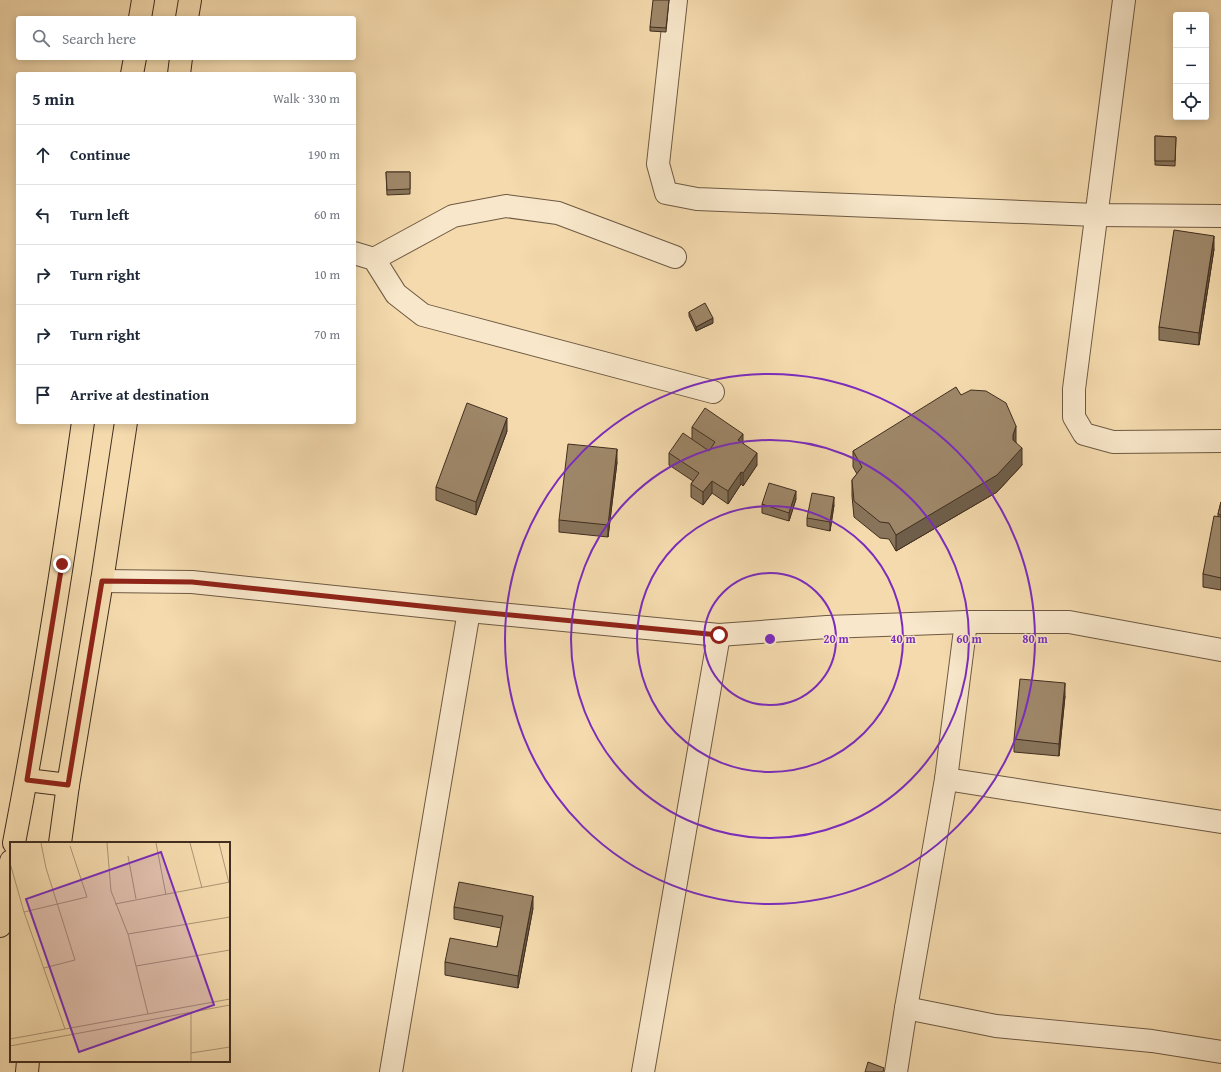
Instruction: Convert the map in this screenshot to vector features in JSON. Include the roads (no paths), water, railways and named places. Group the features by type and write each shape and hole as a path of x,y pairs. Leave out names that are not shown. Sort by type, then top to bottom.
{"main road":[{"path":"140,16 142,0"},
{"path":"187,16 190,0"},
{"path":"132,72 135,60"},
{"path":"178,72 181,60"},
{"path":"14,842 27,780 61,572 83,424"},
{"path":"60,842 126,424"},
{"path":"27,780 68,785"},
{"path":"0,926 3,891 10,865"},
{"path":"27,1072 28,1062"}],"street":[{"path":"676,0 658,164 666,193 697,199 1096,215 1221,216"},
{"path":"1124,0 1074,389 1074,417 1084,434 1113,442 1221,441"},
{"path":"676,257 558,214 506,206 453,216 364,256 396,294 423,315 713,392"},
{"path":"102,581 192,582 719,635 827,627 966,622 1070,622 1221,650"},
{"path":"391,1072 469,611"},
{"path":"896,1072 946,779 966,622"},
{"path":"643,1072 719,635"},
{"path":"946,779 1221,822"},
{"path":"906,1008 996,1026 1152,1041 1221,1052"}]}
